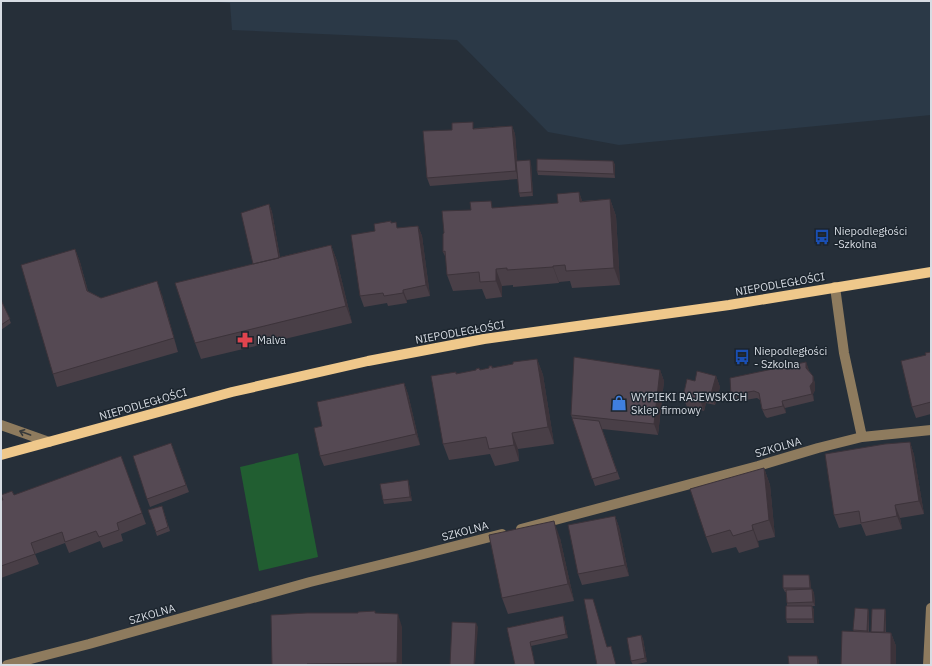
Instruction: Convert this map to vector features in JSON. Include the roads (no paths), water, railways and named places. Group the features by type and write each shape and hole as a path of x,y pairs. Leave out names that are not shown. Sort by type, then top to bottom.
{"main road":[{"name":"NIEPODLEGŁOŚCI","path":"1,455 232,392 368,361 484,339 729,305 931,272"}],"street":[{"path":"835,287 844,353 862,438"},
{"path":"1,425 49,442"},
{"name":"SZKOLNA","path":"7,665 89,644 310,582 412,558 594,510 758,466 818,448 862,438 931,430"},
{"path":"928,665 931,608"}],"place":[{"name":"Niepodległości -Szkolna","path":"822,237"},
{"name":"Malva","path":"245,340"},
{"name":"Niepodległości - Szkolna","path":"742,357"},
{"name":"WYPIEKI RAJEWSKICH Sklep firmowy","path":"619,403"}]}
